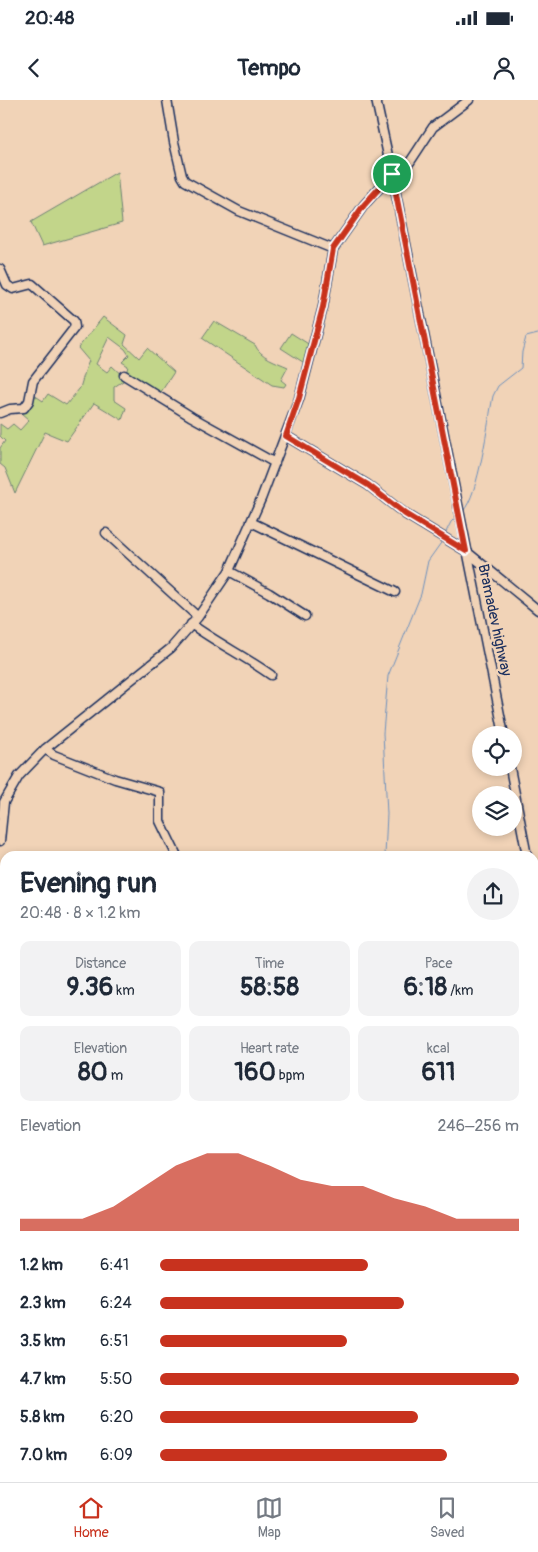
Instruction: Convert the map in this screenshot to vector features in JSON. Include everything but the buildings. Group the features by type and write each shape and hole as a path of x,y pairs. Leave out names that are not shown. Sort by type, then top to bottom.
{"street":[{"path":"167,100 174,142 182,176 185,181 239,211 333,249"},
{"name":"Bramadev highway","path":"376,100 502,726"},
{"path":"0,837 4,802 19,776 45,750 171,648 198,617 229,571 286,436 299,398 323,307 333,249 364,205 392,174 410,162 433,127 469,100"},
{"path":"0,269 7,285 13,288 32,284 74,321 75,327 33,380 29,401 24,408 10,409 0,413"},
{"path":"124,375 192,417 275,462"},
{"path":"286,436 368,485 405,514 466,551 538,610"},
{"path":"251,522 395,592"},
{"path":"106,533 154,579 198,617"},
{"path":"229,571 305,616"},
{"path":"191,624 272,676"},
{"path":"45,750 114,780 160,792 160,821 175,851"},
{"path":"512,776 526,851"}],"green space":[{"path":"117,172 122,223 42,246 31,222"},
{"path":"103,317 127,335 124,344 139,358 147,348 174,372 159,395 126,374 128,366 122,362 129,355 125,349 109,337 96,364 107,372 112,366 126,379 114,387 114,400 126,408 122,420 94,403 67,441 45,432 15,493 5,468 0,464 0,448 5,441 0,436 0,424 7,429 13,424 20,430 29,420 21,413 34,395 43,401 48,394 66,405 80,388 89,361 78,348"},
{"path":"214,321 255,345 265,356 288,367 281,380 286,384 284,387 272,385 202,338"},
{"path":"291,333 310,345 306,364 281,348"}],"waterway":[{"path":"463,511 474,490 486,439 493,396 498,386 521,368 522,352 526,337 538,334"},
{"path":"445,534 456,517"},
{"path":"385,851 387,814 383,733 388,676 421,594 428,561 443,540"}],"route":[{"path":"392,174 466,551 405,514 368,485 286,436 299,398 323,307 333,249 364,205 392,174"}]}
